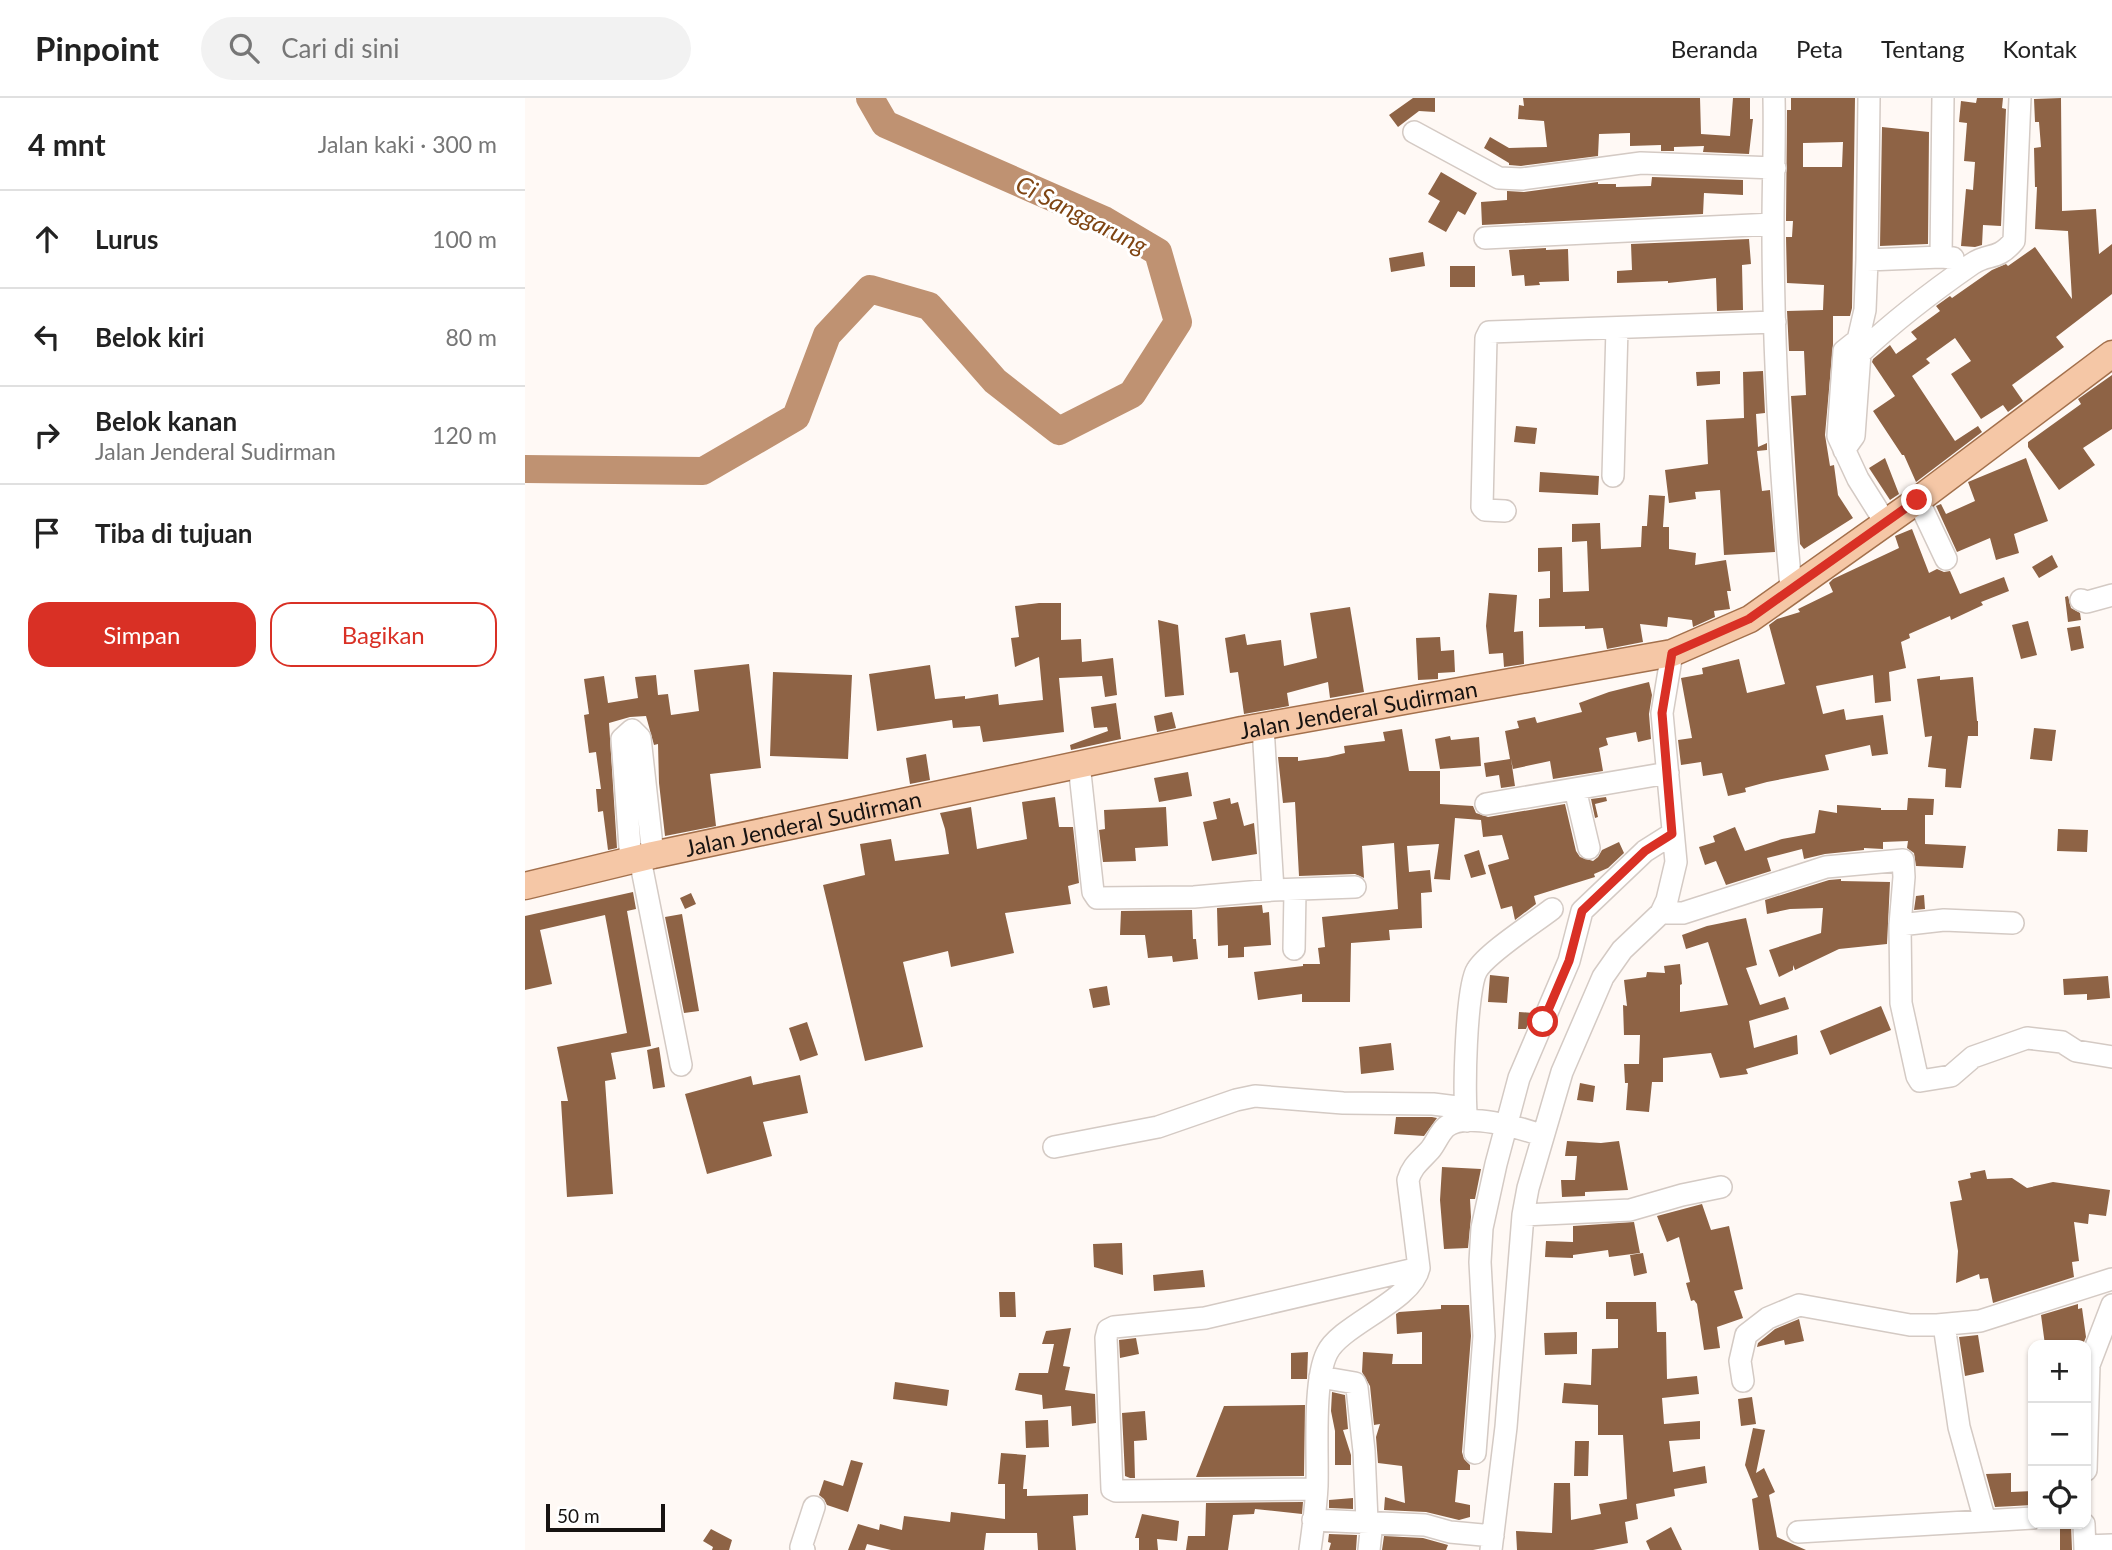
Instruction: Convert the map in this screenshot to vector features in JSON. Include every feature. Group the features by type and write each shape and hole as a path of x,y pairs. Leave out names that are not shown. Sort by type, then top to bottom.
{"main road":[{"name":"Jalan Jenderal Sudirman","path":"525,886 641,858 1079,764 1263,727 1672,653 1749,619 1917,500 2112,354"}],"street":[{"path":"1775,98 1773,224 1780,476 1791,588"},
{"path":"1869,98 1865,310 1854,348 1854,436 1844,450 1858,479 1885,522"},
{"path":"1941,257 1943,98"},
{"path":"1867,260 1941,257 1976,261 2006,251 2014,241 2020,98"},
{"path":"1414,132 1499,178 1521,179 1641,163 1775,168"},
{"path":"1485,238 1773,224"},
{"path":"1854,348 1887,328 1976,261"},
{"path":"1505,511 1485,510 1482,507 1486,338 1489,332 1775,322"},
{"path":"1613,476 1617,328"},
{"path":"1917,500 1946,559"},
{"path":"2081,600 2087,602 2112,595"},
{"path":"1313,1520 1425,1525 1485,1539 1500,1283 1482,1228 1496,1164 1512,1126 1519,1078 1585,969 1622,950 1661,913 1667,900 1676,862 1662,713 1672,653"},
{"path":"1263,727 1273,890"},
{"path":"641,858 640,738 632,730 622,739 641,858 681,1065"},
{"path":"1079,764 1093,892 1097,898 1194,897 1355,887"},
{"path":"1486,804 1668,773"},
{"path":"1575,789 1589,848"},
{"path":"1475,1453 1492,1421 1493,1388 1484,1336 1523,1215 1540,1135 1562,1072 1585,969 1582,911 1645,851 1673,836"},
{"path":"1661,913 1683,914 1826,867 1903,860 1901,1003 1920,1081 1951,1076 1973,1057 2027,1038 2062,1042 2076,1051 2112,1057"},
{"path":"1294,949 1295,891"},
{"path":"1466,1115 1466,1064 1473,977 1483,962 1552,909"},
{"path":"1900,925 1944,920 2013,923"},
{"path":"1054,1147 1158,1127 1255,1096 1433,1104 1540,1135"},
{"path":"1310,1550 1317,1489 1320,1377 1327,1351 1417,1277 1419,1268 1408,1180 1412,1168 1431,1149 1446,1127 1466,1115"},
{"path":"1523,1215 1630,1210 1721,1187"},
{"path":"1317,1489 1112,1489 1106,1338 1108,1330 1114,1327 1205,1318 1419,1268"},
{"path":"1743,1381 1740,1361 1746,1335 1768,1318 1799,1305 1910,1325 1944,1325 1980,1321 2112,1279"},
{"path":"2086,1466 2089,1365 2112,1305"},
{"path":"1944,1325 1959,1427 1985,1521"},
{"path":"1320,1377 1355,1383 1357,1388 1364,1451 1369,1550"},
{"path":"804,1550 801,1547 814,1507"},
{"path":"1798,1532 2028,1518"},
{"path":"2084,1529 2085,1548 2112,1545"}],"building":[{"path":"1413,98 1435,98 1435,112 1419,111 1398,127 1389,115"},
{"path":"1523,98 1700,98 1701,134 1730,136 1733,98 1750,98 1750,119 1753,119 1749,154 1703,152 1704,146 1674,147 1674,151 1661,151 1661,145 1630,146 1630,133 1599,134 1598,156 1521,166 1509,165 1484,148 1490,137 1509,148 1547,147 1544,121 1518,119 1519,105 1524,106"},
{"path":"1791,98 1855,98 1852,308 1850,316 1833,316 1825,435 1830,466 1834,465 1838,495 1853,518 1804,549 1800,544 1791,396 1806,395 1804,351 1789,351 1787,311 1823,310 1824,285 1787,283 1786,237 1792,237 1793,221 1786,221 1787,110 1791,110","holes":["1843,142 1842,167 1803,167 1803,143"]},
{"path":"1977,98 2003,98 2002,108 2006,109 2001,226 1983,225 1982,245 1975,247 1961,246 1966,189 1973,190 1975,162 1964,161 1967,123 1959,122 1961,101 1976,103"},
{"path":"2061,98 2062,211 2096,209 2099,254 2112,244 2112,294 2056,337 2064,347 2012,385 2023,401 2008,412 2003,405 1981,419 1951,374 1971,361 1955,338 1926,359 1930,363 1912,376 1955,441 1978,426 1982,432 1916,482 1904,455 1873,411 1895,396 1872,362 1873,359 1890,345 1896,354 1917,339 1911,332 1940,311 1936,306 1992,270 2006,264 2008,266 2035,247 2072,299 2068,231 2035,229 2037,187 2034,148 2041,147 2039,122 2035,122 2034,99"},
{"path":"1882,127 1929,132 1928,244 1880,246"},
{"path":"1441,172 1477,193 1465,215 1458,211 1446,232 1428,222 1440,201 1428,194"},
{"path":"1652,177 1743,180 1743,195 1704,193 1703,214 1482,225 1481,202 1507,200 1507,191 1524,192 1598,182 1616,184 1616,187 1651,186"},
{"path":"1749,239 1751,264 1742,265 1743,310 1717,311 1716,278 1668,283 1617,283 1617,271 1632,270 1631,244"},
{"path":"1568,249 1569,281 1539,282 1540,285 1525,286 1524,275 1512,276 1509,250"},
{"path":"1423,252 1425,266 1391,272 1389,258"},
{"path":"1450,266 1475,266 1475,287 1450,287"},
{"path":"1720,371 1720,384 1697,386 1696,372"},
{"path":"1763,371 1765,413 1756,414 1758,447 1767,443 1767,450 1757,451 1762,491 1770,490 1775,552 1724,555 1720,490 1695,492 1696,499 1669,503 1665,470 1708,464 1706,420 1744,418 1743,372"},
{"path":"2112,375 2112,429 2083,448 2095,465 2059,490 2028,447 2028,442 2081,404 2078,399"},
{"path":"1516,426 1537,428 1535,444 1514,442"},
{"path":"1885,458 1899,494 1890,500 1869,468"},
{"path":"2026,458 2048,521 2014,534 2019,553 1996,560 1990,538 1957,552 1936,506 1941,504 1946,514 1975,501 1968,482"},
{"path":"1540,472 1599,476 1598,495 1539,492"},
{"path":"1649,495 1665,496 1663,527 1669,527 1669,549 1696,553 1695,565 1726,560 1731,591 1727,591 1730,609 1714,611 1715,617 1693,627 1692,620 1668,617 1667,627 1640,624 1643,642 1607,649 1603,628 1539,627 1539,599 1550,598 1550,571 1538,572 1538,548 1562,547 1563,592 1589,591 1587,541 1572,542 1572,524 1600,523 1601,549 1641,547 1642,526 1647,526"},
{"path":"1912,529 1929,573 1937,569 1950,571 1960,594 2004,577 2009,591 1981,602 1983,605 1951,620 1950,616 1909,634 1910,638 1901,642 1906,668 1889,672 1891,701 1875,703 1873,675 1816,686 1823,714 1844,709 1846,720 1883,715 1888,754 1872,756 1870,745 1825,755 1829,770 1767,782 1745,788 1746,792 1728,796 1722,773 1703,776 1701,762 1681,765 1678,740 1692,738 1681,678 1703,674 1702,668 1739,659 1747,693 1785,684 1769,625 1777,619 1800,612 1798,609 1833,592 1829,583 1833,579 1899,548 1895,536"},
{"path":"2052,555 2058,567 2039,578 2032,567"},
{"path":"1489,593 1517,595 1514,632 1523,631 1524,664 1504,667 1503,653 1489,654 1486,626"},
{"path":"2068,596 2071,608 2080,613 2081,620 2068,622 2065,597"},
{"path":"1061,603 1061,640 1081,639 1082,662 1113,658 1117,695 1105,697 1102,676 1059,678 1064,732 983,742 980,726 953,728 952,720 877,731 869,674 930,665 935,699 965,696 965,699 998,694 999,705 1043,700 1039,657 1015,667 1011,638 1019,637 1015,606"},
{"path":"1350,607 1364,692 1330,698 1328,682 1287,693 1289,706 1244,714 1238,672 1230,673 1225,638 1245,634 1247,645 1281,640 1284,666 1317,658 1310,613"},
{"path":"1158,620 1178,625 1184,695 1165,697"},
{"path":"2028,621 2037,655 2021,659 2012,625"},
{"path":"2080,626 2084,648 2071,651 2067,628"},
{"path":"1440,637 1441,651 1454,650 1455,672 1438,673 1438,679 1418,680 1416,638"},
{"path":"749,664 761,768 710,774 716,826 665,836 658,744 654,745 646,716 609,723 617,848 608,850 603,811 598,812 596,789 601,789 596,752 589,753 584,715 589,714 584,679 604,676 608,703 638,698 635,677 656,675 658,695 668,694 671,715 699,711 694,670"},
{"path":"773,672 852,675 848,759 770,756"},
{"path":"1940,676 1940,680 1973,677 1978,736 1968,736 1961,788 1945,787 1946,769 1928,767 1932,736 1925,737 1917,679"},
{"path":"1649,682 1652,695 1649,714 1651,739 1638,742 1636,732 1606,738 1608,745 1599,748 1603,771 1553,779 1550,761 1513,769 1511,759 1515,786 1501,788 1499,775 1486,777 1484,763 1510,759 1505,731 1519,728 1517,721 1535,717 1537,723 1582,712 1579,703"},
{"path":"1116,703 1121,739 1071,750 1070,745 1108,731 1107,727 1094,728 1091,707"},
{"path":"1172,712 1176,728 1157,732 1154,716"},
{"path":"2034,728 2056,730 2052,761 2030,759"},
{"path":"1402,729 1409,771 1440,771 1440,804 1473,806 1476,813 1488,817 1565,804 1576,851 1580,857 1593,861 1602,850 1619,842 1624,853 1608,868 1594,874 1595,877 1534,896 1536,904 1515,920 1512,906 1501,909 1488,865 1509,859 1502,835 1483,837 1481,820 1455,818 1450,880 1434,879 1439,844 1407,846 1409,872 1430,870 1432,892 1421,893 1422,928 1389,930 1390,940 1351,943 1350,1002 1302,1002 1302,994 1258,1000 1254,972 1320,964 1318,948 1325,947 1322,917 1398,909 1394,843 1362,846 1364,878 1355,874 1299,876 1295,802 1283,803 1278,757 1298,757 1298,761 1328,757 1345,753 1344,746 1385,741 1383,732"},
{"path":"1450,736 1451,740 1479,737 1481,766 1440,769 1435,739"},
{"path":"926,754 930,780 910,784 906,758"},
{"path":"1188,772 1192,796 1159,802 1154,778"},
{"path":"1055,797 1059,827 1073,827 1079,883 1068,886 1071,904 1005,913 1014,953 951,967 948,951 903,962 923,1047 865,1061 823,885 865,875 860,844 891,839 895,861 949,854 940,813 971,807 977,849 1027,839 1022,802"},
{"path":"1606,797 1607,801 1595,804 1598,817 1595,818 1591,799"},
{"path":"1230,798 1231,804 1238,802 1244,826 1254,823 1257,854 1212,861 1203,822 1217,819 1213,802"},
{"path":"1908,798 1934,799 1933,815 1925,815 1925,844 1966,846 1963,868 1916,866 1914,853 1907,848 1908,841 1883,842 1883,849 1864,848 1804,859 1802,849 1767,858 1771,871 1726,885 1716,861 1705,865 1699,847 1715,842 1713,836 1735,827 1745,851 1782,839 1815,833 1819,810 1837,813 1837,805 1907,810"},
{"path":"1166,807 1168,846 1135,848 1136,861 1103,862 1099,830 1105,829 1104,810"},
{"path":"2058,829 2088,830 2087,852 2057,851"},
{"path":"1479,850 1486,874 1471,878 1464,855"},
{"path":"1829,880 1890,882 1887,944 1839,949 1795,970 1793,965 1793,970 1779,977 1769,950 1821,933 1823,908 1790,909 1767,914 1765,900"},
{"path":"633,892 636,909 627,911 651,1046 611,1053 616,1079 605,1081 613,1194 567,1197 561,1101 568,1101 557,1047 627,1033 605,915 540,930 552,984 525,990 525,916"},
{"path":"691,893 696,904 685,909 680,898"},
{"path":"1924,895 1925,909 1914,910 1916,896"},
{"path":"1262,905 1263,913 1269,912 1271,945 1244,947 1244,957 1228,958 1228,945 1218,946 1217,908"},
{"path":"1192,910 1193,939 1196,939 1198,959 1173,962 1172,956 1148,958 1145,935 1120,935 1121,911"},
{"path":"682,914 699,1011 684,1013 665,917"},
{"path":"1746,918 1757,965 1746,968 1760,1005 1785,997 1789,1009 1749,1021 1754,1048 1797,1035 1798,1054 1746,1069 1748,1074 1720,1078 1711,1053 1663,1058 1663,1082 1652,1082 1649,1112 1626,1110 1628,1083 1625,1083 1624,1064 1639,1064 1640,1035 1624,1035 1623,1005 1627,1006 1624,980 1646,977 1647,972 1665,973 1664,966 1680,964 1680,1012 1728,1005 1708,942 1686,949 1682,935 1707,926"},
{"path":"1490,975 1509,977 1507,1003 1488,1002"},
{"path":"2108,976 2110,998 2087,1000 2087,994 2064,995 2063,979"},
{"path":"1107,986 1110,1005 1093,1008 1089,989"},
{"path":"1881,1006 1891,1030 1830,1055 1820,1031"},
{"path":"1519,1012 1533,1013 1526,1029 1518,1029"},
{"path":"807,1022 818,1055 800,1061 789,1028"},
{"path":"1391,1043 1394,1070 1361,1074 1359,1047"},
{"path":"659,1047 665,1087 653,1089 647,1050"},
{"path":"800,1075 808,1113 763,1122 772,1156 707,1174 685,1094 751,1076 753,1085"},
{"path":"1580,1083 1595,1086 1593,1102 1577,1100"},
{"path":"1396,1117 1437,1118 1424,1136 1394,1134"},
{"path":"1567,1141 1619,1141 1628,1190 1585,1192 1585,1196 1562,1197 1561,1180 1575,1180 1577,1156 1565,1156"},
{"path":"1442,1167 1481,1169 1475,1199 1470,1199 1468,1248 1444,1249 1440,1200"},
{"path":"1985,1170 1987,1179 2012,1178 2027,1188 2053,1182 2110,1190 2106,1216 2089,1214 2088,1224 2074,1222 2079,1261 2072,1262 2074,1277 1993,1303 1988,1278 1980,1279 1979,1274 1956,1283 1958,1251 1950,1202 1962,1200 1958,1181 1971,1178 1970,1173"},
{"path":"1702,1204 1711,1230 1729,1226 1743,1289 1734,1291 1743,1318 1717,1327 1720,1348 1704,1350 1697,1304 1694,1300 1691,1301 1686,1283 1690,1282 1679,1237 1667,1242 1657,1216"},
{"path":"1634,1222 1640,1253 1609,1257 1608,1250 1573,1255 1573,1258 1545,1257 1546,1241 1573,1242 1573,1226"},
{"path":"1122,1243 1123,1275 1094,1267 1093,1244"},
{"path":"1643,1253 1647,1273 1634,1276 1630,1255"},
{"path":"1203,1270 1205,1287 1154,1291 1153,1275"},
{"path":"999,1292 1015,1292 1016,1317 1000,1317"},
{"path":"1606,1302 1656,1302 1657,1332 1666,1332 1667,1379 1697,1376 1699,1394 1662,1398 1664,1424 1700,1421 1700,1439 1669,1441 1673,1472 1705,1466 1707,1483 1674,1489 1675,1496 1636,1504 1638,1519 1625,1522 1628,1543 1593,1550 1517,1550 1516,1531 1552,1533 1554,1483 1570,1483 1571,1520 1601,1514 1599,1504 1627,1499 1623,1435 1598,1435 1598,1405 1562,1403 1564,1383 1591,1385 1592,1349 1618,1348 1618,1319 1606,1319"},
{"path":"2078,1304 2078,1309 2082,1308 2085,1340 2044,1340 2041,1315"},
{"path":"1441,1305 1469,1305 1471,1336 1462,1452 1470,1470 1458,1470 1455,1502 1470,1505 1470,1517 1459,1520 1426,1512 1384,1510 1385,1497 1405,1503 1402,1466 1378,1463 1376,1437 1380,1424 1374,1425 1370,1386 1362,1372 1363,1352 1393,1354 1392,1364 1422,1364 1422,1332 1397,1334 1396,1314 1441,1309"},
{"path":"1799,1319 1804,1341 1785,1345 1784,1340 1757,1347 1758,1343 1775,1329"},
{"path":"1071,1328 1063,1366 1070,1367 1065,1390 1095,1394 1096,1423 1072,1426 1071,1406 1043,1409 1042,1395 1015,1390 1019,1373 1048,1373 1054,1344 1042,1344 1046,1331"},
{"path":"1577,1332 1577,1354 1545,1355 1544,1333"},
{"path":"1978,1335 1984,1372 1965,1376 1959,1337"},
{"path":"1136,1338 1139,1354 1120,1358 1119,1340"},
{"path":"1308,1352 1307,1379 1291,1379 1291,1353"},
{"path":"895,1382 949,1390 947,1406 893,1399"},
{"path":"1332,1392 1345,1395 1348,1429 1343,1430 1351,1455 1351,1465 1335,1465"},
{"path":"1752,1397 1756,1424 1741,1426 1738,1399"},
{"path":"1305,1405 1304,1476 1196,1477 1224,1406"},
{"path":"1145,1411 1147,1440 1134,1441 1135,1478 1130,1478 1125,1476 1122,1413"},
{"path":"1048,1420 1049,1447 1026,1448 1025,1421"},
{"path":"1753,1428 1765,1430 1756,1473 1764,1468 1775,1492 1769,1495 1777,1537 1806,1550 1759,1550 1752,1499 1758,1497 1745,1465"},
{"path":"1575,1441 1589,1441 1588,1476 1574,1476"},
{"path":"1001,1453 1026,1455 1023,1489 1027,1489 1027,1496 1088,1494 1088,1515 1073,1516 1076,1550 1038,1550 1037,1533 986,1533 984,1550 891,1550 867,1544 865,1550 848,1550 858,1524 879,1530 880,1524 902,1530 904,1516 950,1522 951,1512 1005,1519 1005,1484 998,1484"},
{"path":"851,1460 863,1463 848,1512 827,1505 819,1495 824,1480 843,1486"},
{"path":"2011,1473 2011,1492 2028,1491 2028,1505 1995,1507 1986,1474"},
{"path":"1353,1498 1353,1509 1329,1508 1329,1500"},
{"path":"1303,1502 1302,1514 1255,1509 1254,1514 1233,1515 1228,1550 1186,1550 1188,1536 1205,1536 1206,1503"},
{"path":"1142,1514 1179,1521 1177,1541 1157,1539 1158,1550 1139,1550 1139,1538 1135,1538"},
{"path":"1671,1527 1682,1550 1650,1550 1646,1541"},
{"path":"711,1529 732,1540 729,1550 712,1550 713,1547 703,1541"},
{"path":"2060,1529 2071,1529 2072,1550 2060,1550"},
{"path":"1329,1534 1357,1535 1356,1550 1329,1550"},
{"path":"1384,1536 1423,1538 1448,1545 1446,1550 1382,1550"}],"waterway":[{"name":"Ci Sanggarung","path":"525,469 703,471 796,417 827,335 870,289 929,306 995,381 1059,431 1132,394 1178,322 1158,252 1104,220 885,124 870,98"}],"route":[{"path":"1543,1022 1573,951 1582,911 1645,851 1672,834 1662,713 1672,653 1749,619 1917,500"}]}
